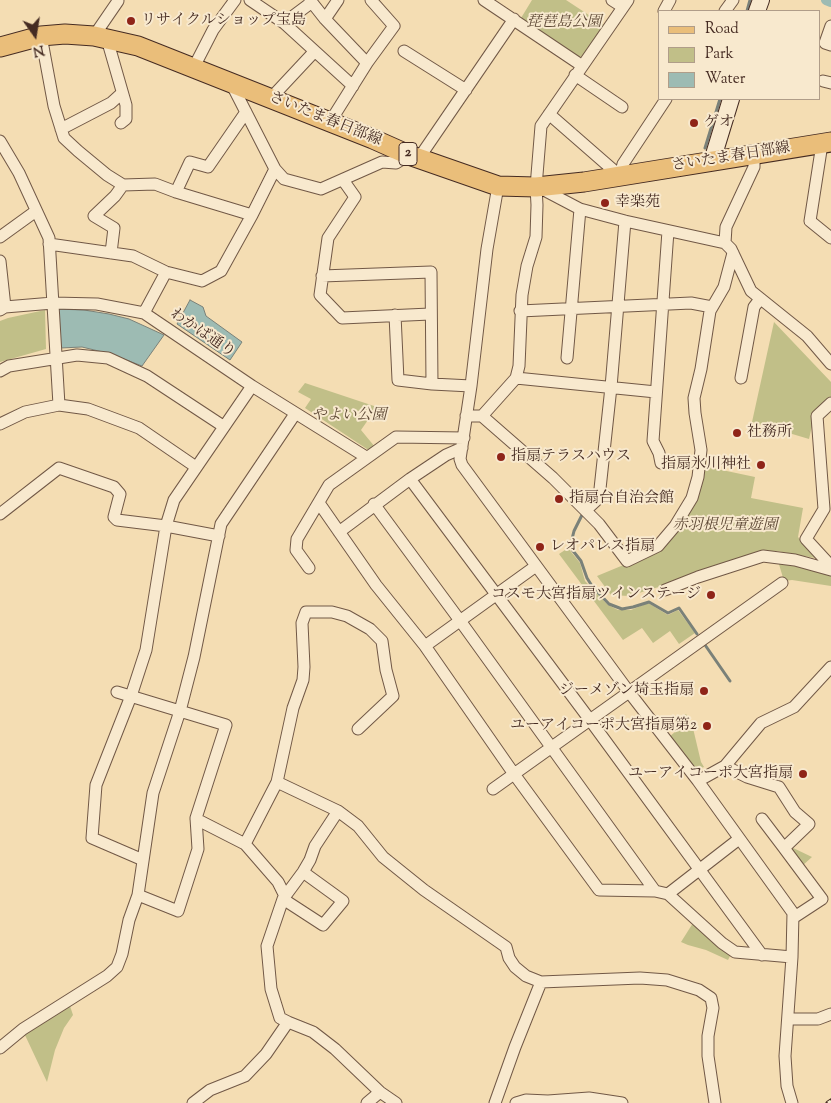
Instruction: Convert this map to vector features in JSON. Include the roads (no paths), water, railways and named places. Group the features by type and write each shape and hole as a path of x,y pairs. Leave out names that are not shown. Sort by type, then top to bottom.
{"main road":[{"name":"さいたま春日部線","path":"0,47 41,36 65,34 100,38 138,46 373,138 414,157 498,186 536,186 620,176 827,143"}],"street":[{"path":"118,0 100,38 126,105 126,120 121,123"},
{"path":"194,67 213,30 235,0"},
{"path":"250,0 284,24 353,86"},
{"path":"325,19 338,0"},
{"path":"330,122 367,63 394,26 371,0"},
{"path":"484,0 514,19 622,107"},
{"path":"482,416 516,378 521,352 520,311 527,266 536,237 536,186 540,126 625,4 612,0"},
{"path":"284,24 311,1 325,19 367,63"},
{"path":"231,84 275,169 284,179 321,189 382,162 396,163 414,157 466,90 514,19"},
{"path":"831,26 825,43 831,45"},
{"path":"41,36 54,106 64,138 123,185 155,184 252,216"},
{"path":"404,51 466,90"},
{"path":"271,98 314,52"},
{"path":"61,129 111,102 122,93"},
{"path":"549,114 620,176 623,164 665,100"},
{"path":"712,161 731,100"},
{"path":"176,192 190,162 208,167 246,112"},
{"path":"0,141 19,173 49,238 59,405"},
{"path":"827,143 810,220 831,238"},
{"path":"466,416 482,416 586,510 627,561 658,546 675,526 692,498 698,477 701,450 694,398 702,369 710,311 724,287 729,248 726,228 754,167 754,154"},
{"path":"49,244 133,256 166,272 202,281 221,271 252,216 275,169"},
{"path":"343,180 355,198 328,238 320,295 342,318 430,314"},
{"path":"111,253 114,228 94,216 115,196 123,185"},
{"path":"498,186 487,248 471,386 460,459 462,466 629,692 698,781 793,913 785,1070 792,1103"},
{"path":"536,186 580,209 729,248 752,291 807,336 831,364"},
{"path":"567,358 580,209"},
{"path":"0,237 36,210"},
{"path":"586,510 599,498 611,387 625,222"},
{"path":"661,463 659,453 653,441 668,232"},
{"path":"0,261 3,309"},
{"path":"144,314 166,272"},
{"path":"322,276 431,272 432,384"},
{"path":"742,378 754,307 760,299"},
{"name":"わかば通り","path":"3,309 53,303 97,304 144,314 295,414 366,457"},
{"path":"520,311 691,303 712,307"},
{"path":"395,316 398,380 471,386"},
{"path":"0,371 8,366 77,355 108,358 147,376 223,426"},
{"path":"516,378 656,392"},
{"path":"142,860 92,838 96,785 131,696 146,650 166,526 174,500 252,386"},
{"path":"831,403 817,416 824,509 806,538 831,566"},
{"path":"0,424 25,412 59,405 88,409 139,428 196,467"},
{"path":"0,1048 23,1029 107,976 117,967 122,954 129,920 138,895 153,793 180,712 194,657 221,524 295,414"},
{"path":"309,568 296,550 297,539 329,485 396,437 463,443"},
{"path":"339,532 374,504 463,443"},
{"path":"0,514 59,468 114,486 120,494 114,517 117,520 166,526 219,536"},
{"path":"410,479 700,868 762,955"},
{"path":"318,503 376,585 425,646 514,774 599,890 655,891 668,894 722,944 735,952 792,957"},
{"path":"374,504 655,891"},
{"path":"664,590 763,556 795,560 831,570"},
{"path":"425,646 461,622 536,566"},
{"path":"493,789 782,583"},
{"path":"245,844 277,782 293,708 302,680 304,667 302,624 306,612 332,612 347,616 370,629 382,641 386,670 393,696 358,729"},
{"path":"698,781 725,766 760,723 794,706 831,667"},
{"path":"117,692 226,725 196,819 198,849 178,911 138,895"},
{"path":"725,766 746,777 779,787 795,812 809,824 784,848"},
{"path":"277,782 338,811 358,826 383,857 424,890 506,947 509,958 515,967 526,976 541,982 640,978 667,980 699,990 711,998 713,1008 708,1036 708,1056 715,1103"},
{"path":"338,811 315,846 303,872 284,898 267,946 271,989 280,1018 313,1032 335,1049 380,1092 396,1103"},
{"path":"196,819 245,844 278,882 284,898 323,925 343,901 303,872"},
{"path":"762,819 822,899 793,918"},
{"path":"668,894 739,839"},
{"path":"496,1103 514,1047 541,982"},
{"path":"788,1019 818,1019 831,1014"},
{"path":"193,1103 210,1090 244,1076 266,1054 288,1022"},
{"path":"367,1103 380,1092"},
{"path":"516,1103 526,1100 548,1101 589,1098 622,1103"}],"water":[{"path":"190,300 203,307 206,316 242,342 230,360 177,324"},
{"path":"55,309 84,310 109,314 129,319 164,335 142,366 111,354 82,347 60,348"}],"waterway":[{"path":"747,10 750,0"},
{"path":"826,0 831,2"},
{"path":"705,148 720,100"},
{"path":"583,513 574,531 570,547 581,561 592,586 609,604 622,609 649,602 668,613 679,608 697,634"},
{"path":"703,642 730,681"}],"place":[{"name":"リサイクルショップ宝島","path":"131,21"},
{"name":"ゲオ","path":"694,123"},
{"name":"幸楽苑","path":"605,203"},
{"name":"社務所","path":"737,433"},
{"name":"指扇テラスハウス","path":"501,457"},
{"name":"指扇氷川神社","path":"761,465"},
{"name":"指扇台自治会館","path":"559,499"},
{"name":"レオパレス指扇","path":"540,547"},
{"name":"コスモ大宮指扇ツインステージ","path":"711,595"},
{"name":"ジーメゾン埼玉指扇","path":"704,691"},
{"name":"ユーアイコーポ大宮指扇第2","path":"707,726"},
{"name":"ユーアイコーポ大宮指扇","path":"803,774"}],"park label":[{"name":"琵琶島公園","path":"564,23"},
{"name":"やよい公園","path":"349,416"},
{"name":"赤羽根児童遊園","path":"725,526"}]}
